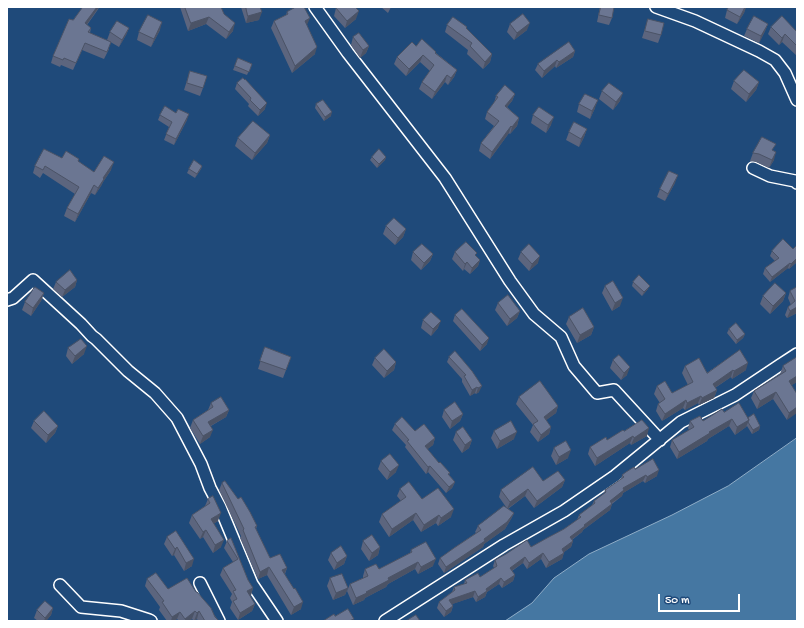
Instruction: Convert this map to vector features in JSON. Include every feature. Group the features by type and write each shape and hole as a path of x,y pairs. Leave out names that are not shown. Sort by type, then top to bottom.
{"street":[{"path":"315,7 348,53 445,178 510,281 534,314 561,337 574,366 597,393 614,390 660,440"},
{"path":"656,7 695,21 775,60 785,73 797,100"},
{"path":"753,168 770,176 797,182"},
{"path":"7,300 13,298 33,280 81,324 128,371 155,393 174,414 201,464 252,584 276,621"},
{"path":"385,621 504,545 564,511 616,476 681,422 735,395 797,354"},
{"path":"200,583 219,621"},
{"path":"60,585 81,607 122,611 151,621"}],"water":[{"path":"797,438 797,621 505,621 532,603 554,578 589,554 672,515 728,486"}],"building":[{"path":"83,7 97,7 85,23 91,28 88,32 111,42 107,52 85,43 76,63 64,58 63,60 53,56 69,19 73,20"},
{"path":"185,7 221,7 224,14 235,23 229,32 209,17 191,23"},
{"path":"246,7 260,7 262,12 248,16"},
{"path":"296,7 304,7 310,18 305,21 317,47 295,66 274,21 288,14 287,12"},
{"path":"355,7 359,11 347,21 336,8"},
{"path":"601,7 614,7 612,18 599,15"},
{"path":"729,7 745,7 740,17 727,10"},
{"path":"523,14 530,23 517,33 510,24"},
{"path":"148,15 162,22 154,39 139,32"},
{"path":"754,16 768,24 761,36 747,29"},
{"path":"782,16 797,32 797,46 785,34 782,38 771,27"},
{"path":"453,17 467,27 466,28 492,54 485,62 470,46 472,43 447,25"},
{"path":"648,19 664,23 661,35 645,31"},
{"path":"117,21 129,28 122,40 110,32"},
{"path":"359,33 369,46 363,50 353,37"},
{"path":"422,39 436,52 435,53 457,70 451,78 447,75 435,92 422,82 434,65 423,55 409,69 397,57 412,42 416,46"},
{"path":"569,42 575,51 559,62 557,60 544,71 538,64"},
{"path":"238,58 252,64 249,72 235,66"},
{"path":"744,70 759,82 749,94 734,81"},
{"path":"190,71 207,76 203,88 187,83"},
{"path":"243,78 267,103 260,110 237,83"},
{"path":"609,83 623,93 616,102 602,91"},
{"path":"505,85 515,94 505,106 519,118 512,127 511,126 492,152 481,143 499,121 487,112 498,97 496,96"},
{"path":"585,94 598,100 592,111 579,104"},
{"path":"323,100 332,112 325,117 316,104"},
{"path":"165,106 176,113 178,109 189,114 176,139 166,134 172,122 160,115"},
{"path":"539,107 554,117 548,125 533,115"},
{"path":"253,121 270,135 255,153 238,138"},
{"path":"574,122 587,129 581,139 569,132"},
{"path":"762,137 776,144 772,150 776,152 772,160 753,153"},
{"path":"44,149 62,158 66,151 79,159 78,161 94,172 104,156 114,162 98,188 94,185 78,214 67,208 79,187 45,166 43,170 35,166"},
{"path":"379,149 386,157 379,164 372,157"},
{"path":"194,160 202,166 197,174 189,169"},
{"path":"669,171 678,175 668,194 660,189"},
{"path":"394,218 406,229 398,238 386,226"},
{"path":"783,239 793,249 797,245 797,258 772,277 765,268 779,258 772,251"},
{"path":"466,242 477,253 475,255 480,260 472,268 467,262 465,264 455,252"},
{"path":"422,244 433,254 424,263 413,252"},
{"path":"529,244 540,256 532,264 521,252"},
{"path":"70,270 77,280 65,290 56,282"},
{"path":"639,275 650,286 644,292 633,282"},
{"path":"613,281 623,298 615,303 605,286"},
{"path":"775,283 786,293 773,306 763,296"},
{"path":"35,287 44,293 33,308 25,302"},
{"path":"797,287 797,307 790,311 788,307 795,301 790,291"},
{"path":"508,295 520,311 510,319 498,303"},
{"path":"583,308 594,327 580,335 569,317"},
{"path":"462,309 489,338 482,345 455,315"},
{"path":"431,312 441,321 433,329 423,320"},
{"path":"736,323 745,334 737,340 729,329"},
{"path":"81,339 87,346 75,356 68,348"},
{"path":"265,347 291,357 286,370 260,361"},
{"path":"384,349 396,362 387,371 375,358"},
{"path":"740,350 748,363 734,371 733,370 713,384 717,390 702,398 701,396 687,403 686,400 665,414 658,404 665,399 657,386 665,381 672,393 693,382 685,366 699,358 707,373"},
{"path":"455,351 472,371 482,386 472,390 464,376 466,375 449,357"},
{"path":"619,355 630,367 624,373 613,360"},
{"path":"797,357 797,376 789,381 797,394 797,407 789,413 776,392 760,401 754,391 786,371 783,366"},
{"path":"540,381 558,406 544,417 551,427 541,435 533,424 538,421 519,397"},
{"path":"221,397 229,410 208,422 213,430 203,436 193,420 213,407 211,403"},
{"path":"455,402 463,414 452,421 444,410"},
{"path":"739,403 749,420 737,427 732,419 679,452 672,440 694,427 690,421 700,416 703,421 722,409 724,412"},
{"path":"44,411 58,426 48,435 34,421"},
{"path":"754,414 760,426 753,430 748,422 748,418"},
{"path":"402,417 415,431 424,424 435,438 425,446 439,463 440,462 450,473 448,474 455,482 449,487 430,466 428,467 407,441 409,440 395,424"},
{"path":"642,420 649,428 597,458 590,447 606,437 607,440"},
{"path":"511,421 517,432 500,441 494,431"},
{"path":"463,427 472,440 465,445 456,432"},
{"path":"566,441 571,450 559,457 554,448"},
{"path":"390,454 399,465 390,472 381,461"},
{"path":"653,459 659,470 647,477 646,475 623,488 624,490 610,501 612,504 570,537 573,541 562,549 564,553 549,562 543,553 529,563 525,557 510,568 515,575 504,582 501,578 478,597 475,591 449,600 453,606 446,611 439,602 455,590 454,587 467,583 465,580 478,573 480,577 497,566 495,560 527,540 531,547 564,529 581,517 579,515 595,503 594,501 606,492 605,490 624,477 622,475 634,467 635,469"},
{"path":"533,467 543,481 558,471 565,480 537,501 528,489 510,502 501,490"},
{"path":"225,481 238,499 241,497 250,512 257,526 255,527 270,558 280,554 287,568 282,570 303,602 294,607 269,567 260,572 243,530 244,529 222,483"},
{"path":"409,482 422,499 438,488 454,509 441,518 439,515 424,525 416,513 392,529 382,514 406,497 400,489"},
{"path":"213,496 221,513 211,519 224,540 215,545 206,530 203,532 192,515 210,503 208,499"},
{"path":"504,506 514,513 507,522 484,539 485,541 446,567 440,558 481,530 478,526"},
{"path":"176,531 194,559 186,563 177,547 175,549 167,537"},
{"path":"372,535 380,547 372,553 363,541"},
{"path":"231,538 248,580 253,588 247,591 255,604 240,613 233,601 237,599 233,591 236,590 223,568 238,559 227,541"},
{"path":"426,542 436,559 421,567 418,562 388,578 389,580 356,598 350,584 368,576 365,569 376,564 379,569 412,552 411,550"},
{"path":"341,546 347,556 337,563 331,553"},
{"path":"156,573 168,589 187,578 196,592 211,608 215,617 219,621 205,621 199,611 197,613 195,611 185,619 180,612 172,617 162,602 164,601 147,579"},
{"path":"342,574 348,588 336,593 330,578"},
{"path":"45,601 53,608 45,618 37,610"},
{"path":"348,609 354,619 349,621 323,621 334,614 335,616"},
{"path":"416,615 420,621 406,621"}]}
